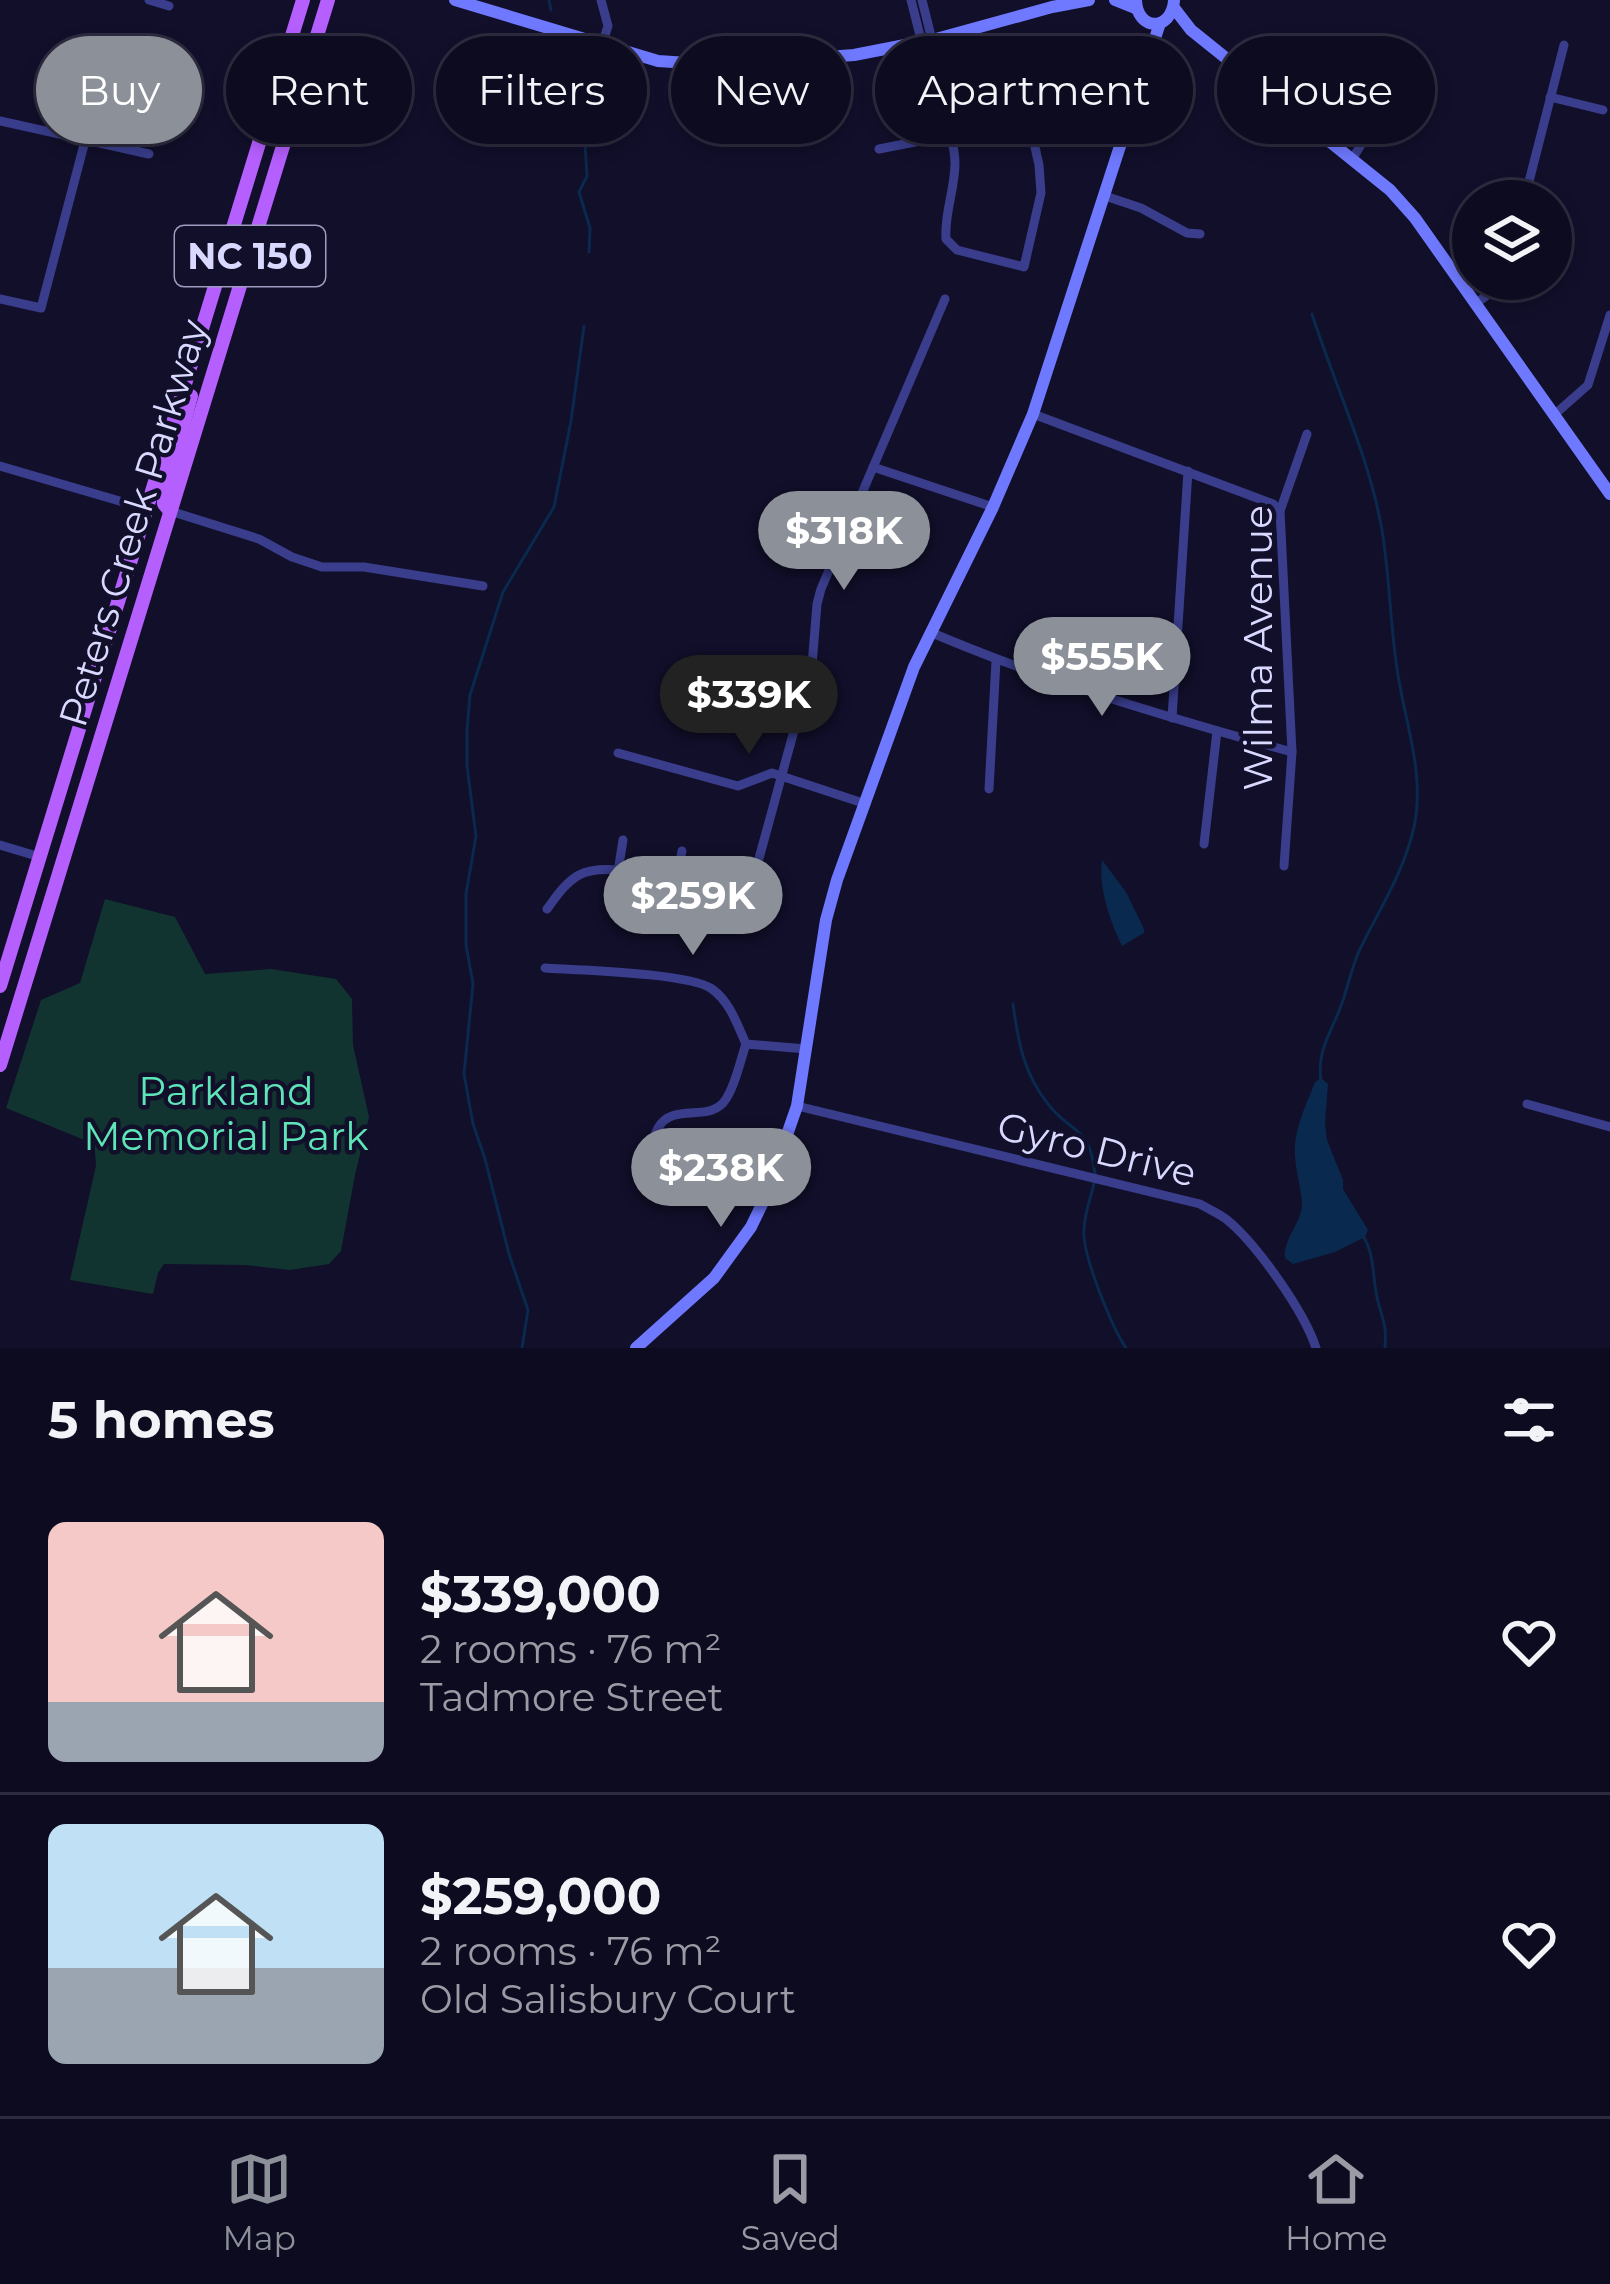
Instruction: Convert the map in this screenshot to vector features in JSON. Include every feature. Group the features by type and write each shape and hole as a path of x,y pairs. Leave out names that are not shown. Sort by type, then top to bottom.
{"main road":[{"name":"Peters Creek Parkway","path":"0,986 303,0"},
{"name":"Peters Creek Parkway","path":"0,1065 328,0"},
{"path":"455,0 575,36"},
{"path":"942,36 1051,3 1089,0"},
{"path":"1115,0 1164,15 1191,30 1390,190 1415,218 1610,494"},
{"path":"647,58 687,65 758,51 827,56 875,51"},
{"path":"636,1348 714,1278 735,1252 765,1198 796,1106 826,920 837,880 914,668 1033,414 1122,144"},
{"path":"170,512 164,496 192,394 192,364"},
{"path":"138,622 134,610 160,516 147,509"}],"street":[{"path":"149,0 169,6"},
{"path":"601,0 608,26 605,36"},
{"path":"917,2 925,36"},
{"path":"1529,180 1564,46"},
{"path":"1550,97 1603,110"},
{"path":"0,121 36,129"},
{"path":"0,299 41,308 84,144"},
{"path":"100,144 149,154"},
{"path":"879,149 909,144"},
{"path":"952,144 955,171 946,242 957,250 1024,267 1041,193 1034,144"},
{"path":"1353,158 1361,144"},
{"path":"1105,196 1142,208 1187,233 1200,234"},
{"path":"547,909 576,877 597,870 720,885 748,877 758,862 812,665 821,590 945,299"},
{"path":"1475,304 1480,300"},
{"path":"1554,415 1588,385 1610,316"},
{"path":"1033,414 1273,504 1280,511"},
{"name":"Wilma Avenue","path":"1284,866 1292,752 1280,511 1307,434"},
{"path":"0,466 147,509"},
{"path":"873,467 993,507"},
{"path":"1172,718 1188,471"},
{"path":"170,512 259,539 322,567 364,567 483,586"},
{"path":"930,632 996,661 1292,752"},
{"path":"989,789 996,661"},
{"path":"1204,844 1217,731"},
{"path":"618,753 738,786 765,775 783,775 866,804"},
{"path":"618,917 614,897 623,840"},
{"path":"0,845 40,857"},
{"path":"676,879 682,850"},
{"path":"545,968 669,977 709,986 729,1007 746,1044 725,1102 713,1111 673,1114 658,1127 649,1186"},
{"path":"746,1044 806,1049"},
{"path":"1527,1104 1610,1127"},
{"name":"Gyro Drive","path":"796,1106 1199,1204 1225,1218 1247,1241 1294,1304 1316,1348"}],"green space":[{"name":"Parkland Memorial Park","path":"105,899 175,917 205,974 271,969 336,979 352,999 353,1045 369,1117 341,1251 329,1264 290,1270 164,1264 153,1294 70,1280 96,1166 95,1152 87,1141 6,1108 41,1000 80,983"}],"water":[{"path":"1102,860 1126,892 1144,929 1122,946 1106,904"},
{"path":"1321,1078 1328,1084 1327,1140 1343,1189 1368,1230 1365,1237 1335,1252 1293,1264 1285,1258 1285,1251 1302,1204 1296,1137 1315,1082"}],"waterway":[{"path":"549,0 551,10"},
{"path":"585,145 587,176 579,192 590,228 589,252"},
{"path":"1312,314 1376,502 1417,788 1410,844 1357,957 1323,1050 1321,1080"},
{"path":"522,1348 528,1310 473,1124 464,1074 473,984 466,945 466,894 476,836 467,730 470,695 503,592 554,507 584,326"},
{"path":"1013,1004 1033,1081 1057,1114 1084,1138 1095,1173"},
{"path":"1094,1183 1085,1241 1099,1290 1126,1348"},
{"path":"1363,1236 1385,1326 1385,1348"}]}
